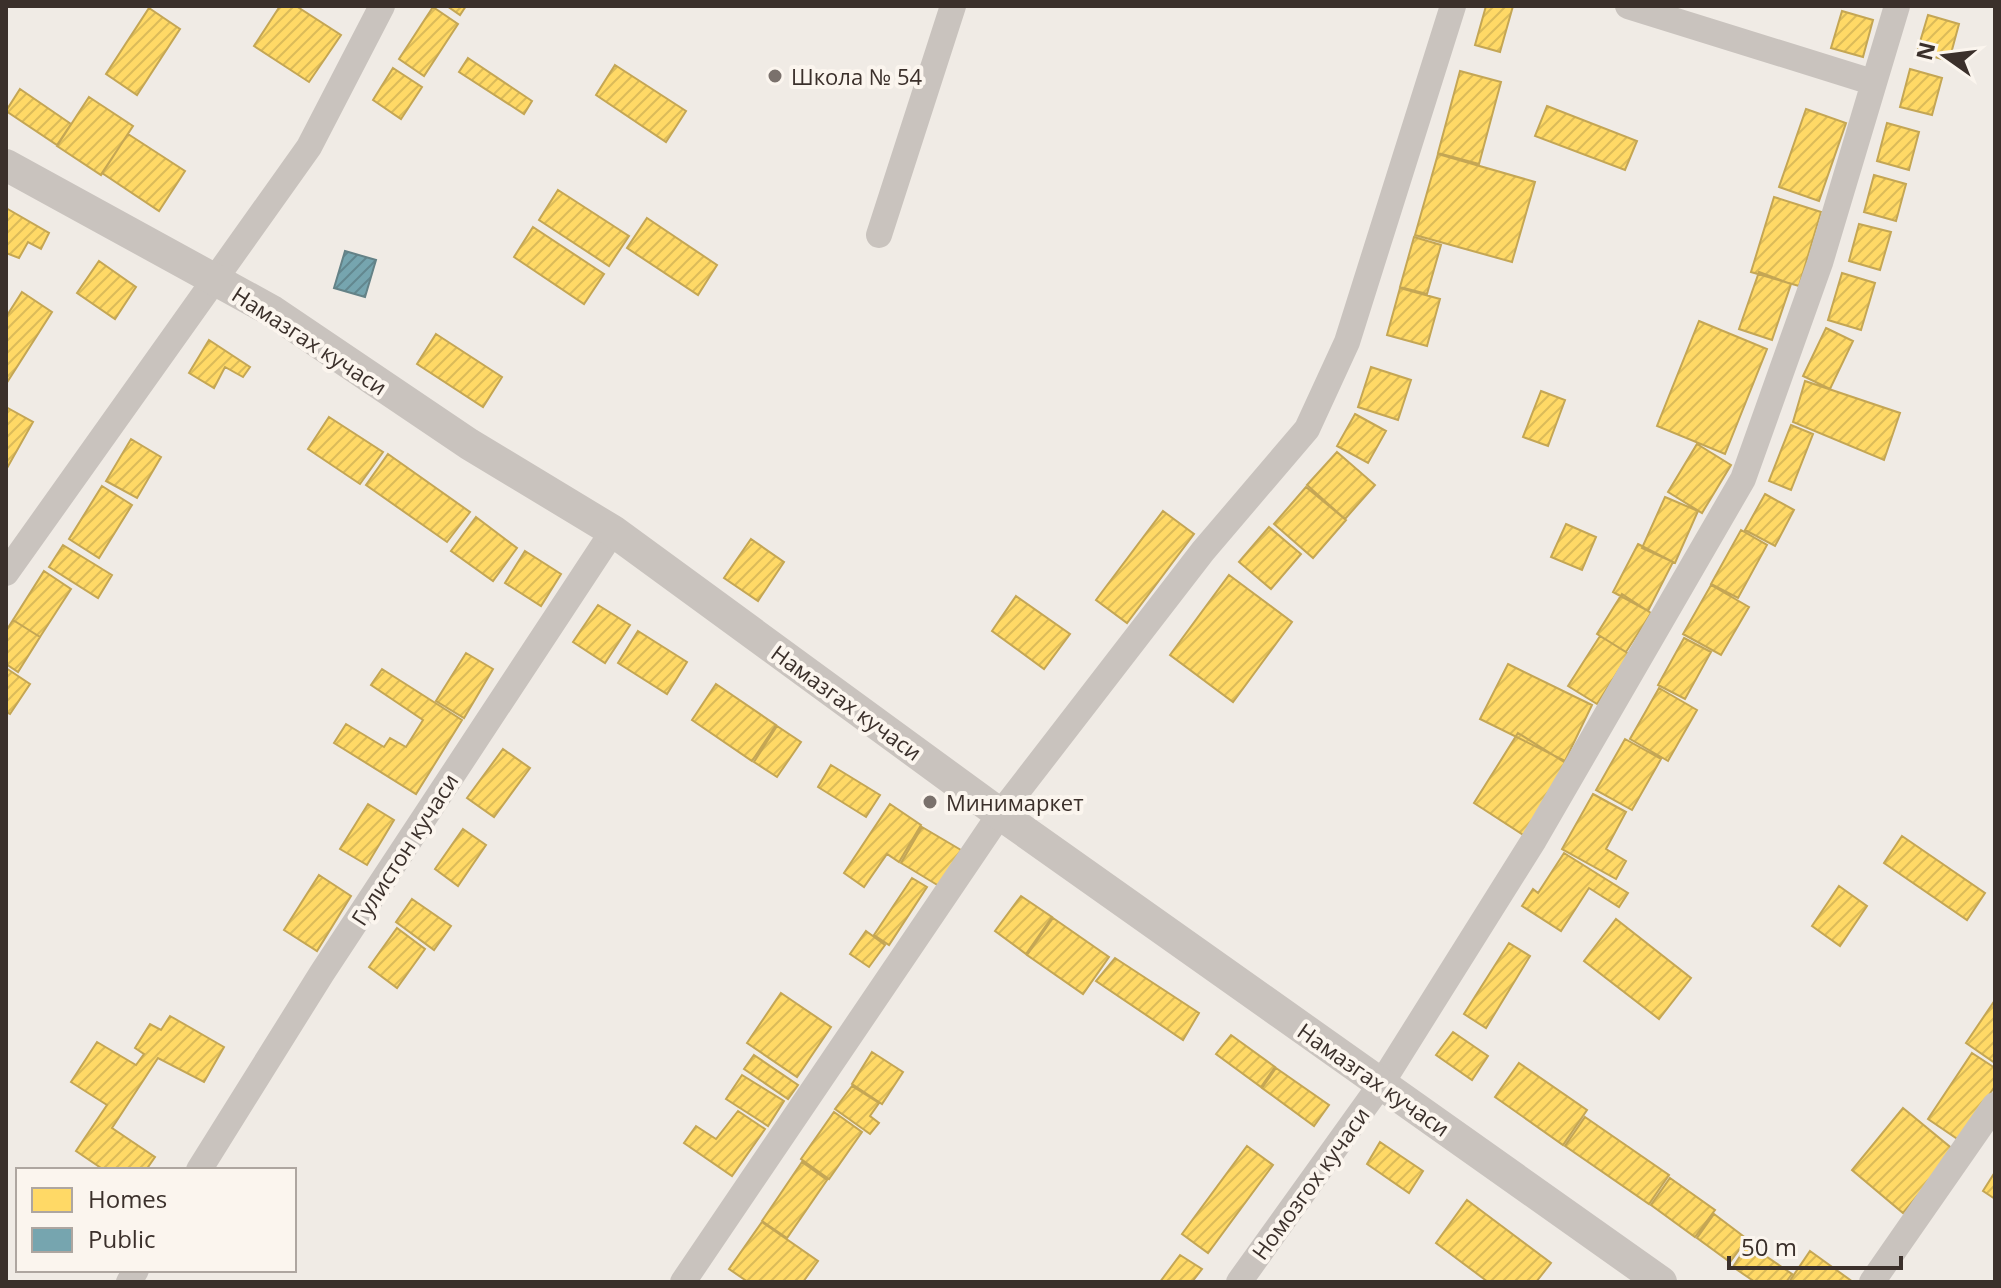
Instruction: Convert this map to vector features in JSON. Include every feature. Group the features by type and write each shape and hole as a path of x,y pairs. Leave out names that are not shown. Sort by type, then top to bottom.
{"street":[{"path":"6,573 217,281 309,147 382,6"},
{"path":"879,235 953,6"},
{"path":"683,1282 1000,814 1203,551 1307,429 1347,342 1453,6"},
{"path":"1628,6 1872,82"},
{"name":"Номозгох кучаси","path":"1239,1282 1381,1084 1534,840 1743,479 1820,263 1897,6"},
{"name":"Намазгах кучаси","path":"6,165 272,311 469,444 613,531 1000,814 1661,1282"},
{"name":"Гулистон кучаси","path":"200,1168 322,973 613,531"},
{"path":"1872,1282 1995,1105"}],"building: Homes":[{"path":"280,6 296,6 341,35 309,82 254,46"},
{"path":"447,6 466,6 460,15"},
{"path":"1486,6 1513,6 1500,52 1475,45"},
{"path":"433,7 458,24 424,76 399,59"},
{"path":"149,8 180,29 137,95 106,74"},
{"path":"1842,11 1873,20 1863,57 1831,48"},
{"path":"1928,15 1959,24 1949,61 1917,52"},
{"path":"468,58 532,101 524,114 459,72"},
{"path":"615,65 686,111 666,142 596,95"},
{"path":"393,68 422,87 401,119 373,100"},
{"path":"1910,69 1942,78 1932,115 1900,107"},
{"path":"1460,71 1501,82 1479,164 1438,153"},
{"path":"20,89 71,124 57,145 6,111"},
{"path":"89,97 133,126 101,175 57,146"},
{"path":"1547,106 1637,141 1625,170 1535,136"},
{"path":"1806,109 1846,123 1819,201 1779,187"},
{"path":"1887,123 1919,132 1909,170 1877,161"},
{"path":"128,134 185,171 159,211 102,173"},
{"path":"1438,154 1535,182 1512,262 1415,235"},
{"path":"1874,175 1906,184 1896,221 1864,212"},
{"path":"558,190 629,236 609,266 539,220"},
{"path":"1774,197 1821,212 1799,286 1751,272"},
{"path":"6,208 49,233 41,249 28,242 19,258 6,253"},
{"path":"647,218 717,265 698,295 627,248"},
{"path":"1859,224 1891,232 1880,270 1849,261"},
{"path":"533,227 604,274 584,304 514,257"},
{"path":"1414,237 1441,245 1427,294 1400,287"},
{"path":"99,261 136,287 115,319 77,293"},
{"path":"1759,272 1791,284 1772,340 1739,329"},
{"path":"1842,273 1875,283 1861,330 1828,320"},
{"path":"1400,288 1440,299 1427,346 1387,335"},
{"path":"22,292 52,312 6,384 6,317"},
{"path":"1699,321 1767,349 1725,454 1657,426"},
{"path":"1826,328 1853,341 1830,389 1803,376"},
{"path":"436,334 502,377 483,407 417,364"},
{"path":"209,340 250,367 243,377 225,367 214,388 189,373"},
{"path":"1371,367 1411,380 1398,420 1358,407"},
{"path":"1805,381 1900,413 1884,460 1793,422"},
{"path":"1541,391 1565,400 1548,446 1523,437"},
{"path":"6,407 33,422 6,470"},
{"path":"1355,414 1386,431 1368,463 1337,446"},
{"path":"329,417 383,452 360,484 308,449"},
{"path":"1791,425 1813,434 1791,490 1769,481"},
{"path":"131,439 161,457 137,498 106,481"},
{"path":"1697,444 1731,465 1702,513 1668,492"},
{"path":"1337,452 1375,485 1345,519 1307,485"},
{"path":"388,454 470,512 447,542 366,485"},
{"path":"102,486 132,505 99,558 69,539"},
{"path":"1306,487 1346,520 1313,558 1274,524"},
{"path":"1765,494 1794,510 1775,546 1745,530"},
{"path":"1665,497 1698,511 1675,563 1642,548"},
{"path":"1163,511 1194,534 1127,623 1096,600"},
{"path":"476,517 517,548 493,581 451,551"},
{"path":"1566,524 1596,537 1582,570 1551,557"},
{"path":"1269,527 1301,554 1271,589 1239,562"},
{"path":"1741,530 1767,545 1738,598 1711,584"},
{"path":"751,539 784,562 758,601 724,578"},
{"path":"1638,544 1673,562 1648,611 1613,592"},
{"path":"63,545 112,575 98,598 49,567"},
{"path":"525,551 561,574 541,606 505,583"},
{"path":"44,571 71,589 40,637 13,620"},
{"path":"1229,575 1292,622 1233,702 1170,655"},
{"path":"1711,585 1749,607 1721,655 1683,634"},
{"path":"1622,594 1651,613 1626,652 1597,634"},
{"path":"1016,596 1070,634 1044,669 992,631"},
{"path":"598,605 630,625 605,663 573,642"},
{"path":"13,620 40,637 18,672 6,664 6,631"},
{"path":"638,631 687,662 667,694 618,663"},
{"path":"1600,636 1629,654 1597,704 1568,686"},
{"path":"1684,638 1711,652 1685,699 1658,685"},
{"path":"466,653 493,669 464,718 436,701"},
{"path":"1508,664 1592,705 1565,761 1480,719"},
{"path":"6,668 30,684 10,714 6,712"},
{"path":"382,669 462,720 416,794 334,743 346,724 384,747 390,738 406,747 423,720 371,685"},
{"path":"716,684 776,725 752,761 692,720"},
{"path":"1659,688 1697,710 1668,761 1630,739"},
{"path":"777,726 801,742 777,777 754,762"},
{"path":"1518,733 1569,765 1525,836 1474,803"},
{"path":"1625,739 1661,759 1632,810 1596,790"},
{"path":"503,749 530,768 494,817 467,798"},
{"path":"831,765 880,795 866,817 818,787"},
{"path":"1593,794 1626,812 1606,849 1626,861 1616,879 1562,849"},
{"path":"368,804 394,820 367,865 340,849"},
{"path":"890,804 921,825 899,862 887,854 864,887 844,873"},
{"path":"922,827 961,850 939,886 901,863"},
{"path":"463,829 486,845 458,886 435,869"},
{"path":"1902,836 1985,893 1967,920 1884,863"},
{"path":"1564,853 1628,893 1619,907 1589,888 1561,931 1522,906 1533,889 1538,893"},
{"path":"319,875 351,896 317,951 284,930"},
{"path":"912,878 927,887 889,945 874,935"},
{"path":"1839,886 1867,906 1840,946 1812,926"},
{"path":"1021,896 1052,917 1026,954 995,931"},
{"path":"412,899 451,926 434,950 396,922"},
{"path":"1053,918 1109,957 1083,994 1027,955"},
{"path":"1616,919 1691,978 1659,1019 1584,961"},
{"path":"397,928 425,949 397,988 369,967"},
{"path":"866,931 885,945 869,967 850,954"},
{"path":"1509,943 1530,956 1486,1028 1464,1014"},
{"path":"1115,958 1199,1013 1183,1040 1096,981"},
{"path":"781,993 831,1027 797,1077 747,1043"},
{"path":"1995,1000 1995,1063 1966,1043"},
{"path":"170,1016 224,1047 204,1082 158,1058 112,1128 155,1157 147,1168 101,1168 76,1151 107,1105 71,1082 97,1042 136,1065 144,1054 135,1048 150,1024 161,1030"},
{"path":"1453,1032 1488,1056 1472,1080 1436,1055"},
{"path":"1231,1035 1275,1067 1261,1087 1216,1054"},
{"path":"872,1052 903,1072 882,1104 852,1084"},
{"path":"1972,1053 1995,1068 1995,1086 1959,1140 1928,1119"},
{"path":"754,1055 798,1085 788,1099 744,1069"},
{"path":"1519,1063 1587,1110 1563,1145 1495,1097"},
{"path":"1276,1068 1329,1105 1314,1126 1262,1088"},
{"path":"742,1075 784,1101 768,1126 726,1099"},
{"path":"852,1086 879,1103 870,1116 879,1123 870,1134 835,1109"},
{"path":"1903,1108 1955,1151 1903,1213 1852,1170"},
{"path":"738,1111 765,1129 732,1176 684,1143 696,1126 716,1139"},
{"path":"834,1112 862,1132 829,1179 801,1159"},
{"path":"1585,1117 1669,1175 1649,1204 1565,1146"},
{"path":"1380,1142 1423,1171 1409,1193 1367,1164"},
{"path":"1247,1146 1273,1165 1208,1253 1182,1234"},
{"path":"802,1162 827,1180 787,1238 762,1221"},
{"path":"1995,1172 1995,1199 1983,1191"},
{"path":"1670,1178 1715,1210 1695,1237 1651,1205"},
{"path":"1467,1200 1551,1263 1536,1282 1488,1282 1436,1243"},
{"path":"1714,1214 1747,1239 1730,1262 1697,1238"},
{"path":"762,1222 818,1261 803,1282 748,1282 729,1269"},
{"path":"1748,1244 1792,1274 1786,1282 1755,1282 1733,1267"},
{"path":"1810,1251 1853,1282 1789,1282"},
{"path":"1180,1255 1202,1269 1192,1282 1160,1282"}],"building: Public":[{"path":"345,251 376,260 365,297 334,288"}],"place":[{"name":"Школа № 54","path":"775,76"},
{"name":"Минимаркет","path":"930,802"}]}
